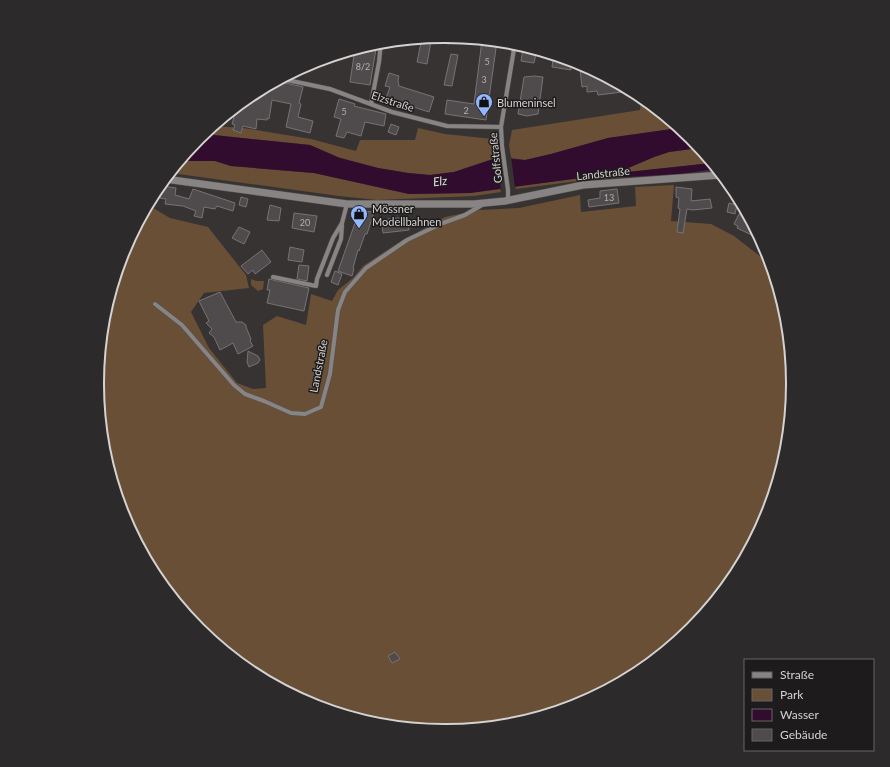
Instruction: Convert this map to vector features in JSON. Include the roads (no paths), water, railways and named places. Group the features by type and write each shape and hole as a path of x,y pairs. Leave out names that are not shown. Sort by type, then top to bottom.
{"street":[{"path":"371,104 380,50"},
{"name":"Golfstraße","path":"508,200 501,127 514,51"},
{"name":"Elzstraße","path":"291,80 330,89 392,112 447,126 501,127"},
{"name":"Landstraße","path":"172,180 346,204 474,204 508,200 583,186 715,176"},
{"name":"Landstraße","path":"155,304 182,325 234,385 245,394 291,413 305,414 321,407 330,374 338,310 345,292 355,280 366,268 407,240 488,202"},
{"path":"327,275 341,239 342,223 346,204"},
{"path":"273,277 316,286 317,279 333,238 342,223"}],"water":[{"name":"Elz","path":"672,129 692,149 669,152 654,157 626,169 627,172 705,164 710,170 679,174 624,177 613,174 470,193 409,194 314,173 231,166 215,161 187,161 212,135 310,145 340,158 378,168 430,175 454,172 496,158 525,160 608,138"}],"place":[{"name":"Blumeninsel","path":"484,117"},
{"name":"Mössner Modellbahnen","path":"359,229"}]}
